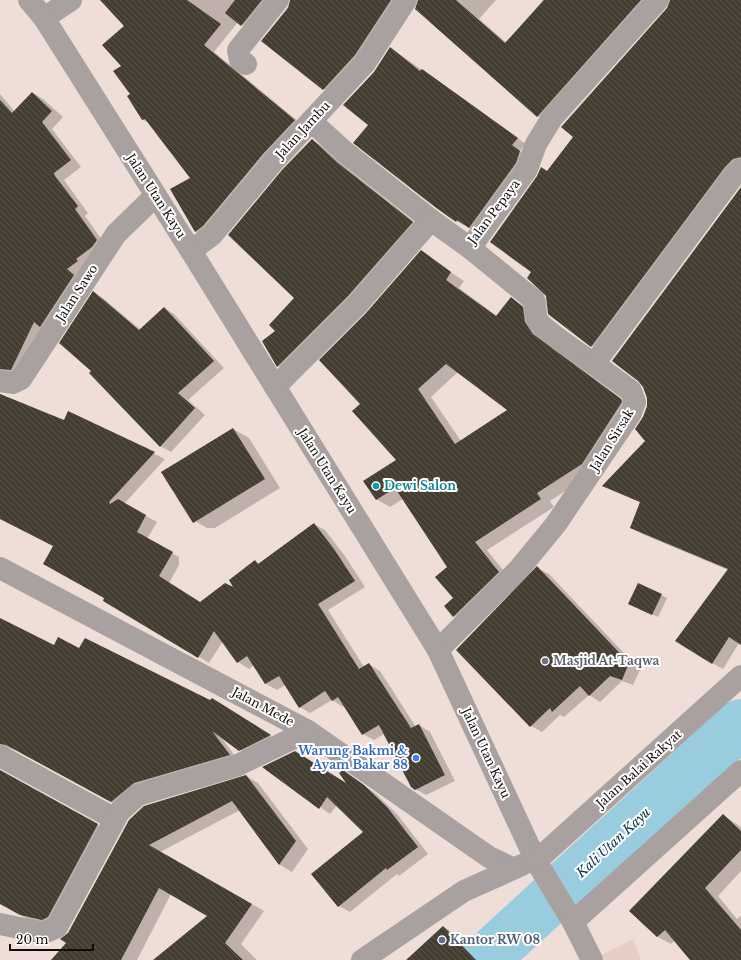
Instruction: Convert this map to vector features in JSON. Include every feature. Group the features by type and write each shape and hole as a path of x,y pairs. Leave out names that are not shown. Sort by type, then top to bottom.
{"street":[{"name":"Jalan Utan Kayu","path":"29,0 44,18 438,650 536,861 570,917 592,960"},
{"path":"44,18 71,0"},
{"name":"Jalan Jambu","path":"191,252 212,234 273,162 365,63 406,0"},
{"name":"Jalan Pepaya","path":"311,121 346,153 431,220 470,248 527,169 536,144 552,118 658,0"},
{"path":"246,64 240,60 238,50 276,1"},
{"path":"470,248 534,300 536,305 536,314 541,324 594,364 735,174 741,169"},
{"name":"Jalan Sawo","path":"0,381 13,383 21,379 116,234 155,196"},
{"path":"274,387 357,305 431,220"},
{"name":"Jalan Sirsak","path":"438,650 524,564 578,493 631,413 634,402 631,391 594,364"},
{"name":"Jalan Mede","path":"1,572 308,731 489,857 512,868"},
{"name":"Jalan Balai Rakyat","path":"536,861 741,676"},
{"path":"0,924 44,933 57,927 119,812 138,795 236,766 308,731"},
{"path":"0,756 115,819"},
{"path":"570,917 741,771"},
{"path":"362,960 464,891 512,868 536,861"}],"shaded area":[{"path":"633,939 641,960 593,960"}],"building":[{"path":"100,0 187,0 221,24 204,45 295,120 263,154 203,226 195,232 170,189 190,178 145,119 142,120 127,96 130,94 113,71 121,66 102,45 124,26"},
{"path":"235,0 262,0 241,26 225,13"},
{"path":"290,0 391,0 355,55 323,90 261,41 288,8"},
{"path":"418,0 456,0 505,43 544,0 641,0 537,117 415,9"},
{"path":"670,0 741,0 741,157 733,159 725,167 591,347 548,314 546,296 527,278 531,272 490,242 537,176 541,167 547,171 573,137 561,127 667,8"},
{"path":"390,47 420,71 422,69 518,138 512,145 520,151 516,163 469,228 457,220 456,222 435,207 353,143 368,125 343,105 374,72"},
{"path":"32,92 52,111 42,122 71,160 54,173 55,176 78,206 75,209 97,240 92,247 76,259 78,261 67,269 74,275 40,327 34,322 11,370 0,369 0,100 12,113"},
{"path":"312,139 338,163 413,222 348,296 277,367 262,341 275,331 269,325 294,298 228,235 282,170"},
{"path":"741,187 741,645 729,637 712,664 675,641 728,569 630,528 640,502 602,486 645,441 635,429 643,417 647,406 647,398 643,387 638,381 612,361"},
{"path":"421,250 451,272 446,280 496,316 511,297 523,307 525,322 533,334 621,399 622,402 582,464 537,493 541,499 475,542 499,572 453,617 444,606 453,598 435,577 447,567 395,488 376,500 363,481 396,460 352,411 360,404 319,360 366,313","holes":["446,364 507,410 455,444 418,389"]},
{"path":"93,291 139,330 164,307 214,361 178,393 195,408 160,447 89,373 91,371 59,343"},
{"path":"0,394 64,420 68,411 155,452 109,502 110,504 118,499 146,515 137,532 173,552 159,576 200,602 225,583 233,587 229,580 255,560 258,564 314,523 334,549 355,581 318,604 359,669 369,663 411,728 419,724 445,775 415,790 411,787 379,725 362,735 338,697 332,701 325,691 299,708 279,676 265,684 247,656 237,663 214,631 198,658 103,601 104,598 43,564 53,546 0,519"},
{"path":"233,428 265,479 193,523 161,472"},
{"name":"Masjid At-Taqwa","path":"537,566 629,663 622,680 610,676 589,696 580,686 552,712 550,708 530,727 456,650"},
{"path":"638,583 662,594 652,615 628,604"},
{"path":"0,618 54,645 58,637 79,648 85,638 210,700 212,698 271,735 239,751 212,731 230,755 134,783 111,802 6,745 0,744"},
{"path":"295,751 346,783 339,773 343,770 364,785 387,807 418,847 387,870 386,868 338,907 311,874 363,832 327,797 319,809 262,767"},
{"path":"0,770 98,824 48,917 42,920 20,915 0,904"},
{"path":"246,775 296,841 279,865 232,801 149,845 252,904 225,943 243,960 153,960 207,916 159,888 121,960 51,960 66,943 60,939 68,933 129,820 144,806"},
{"path":"723,814 741,831 741,850 705,888 741,930 741,960 690,960 665,930 657,937 629,911"},
{"name":"Kantor RW 08","path":"443,926 476,960 406,960"}],"waterway":[{"name":"Kali Utan Kayu","path":"484,960 741,724"}],"place":[{"name":"Dewi Salon","path":"376,486"},
{"name":"Masjid At-Taqwa","path":"545,661"},
{"name":"Warung Bakmi & Ayam Bakar 88","path":"416,758"},
{"name":"Kantor RW 08","path":"442,940"}]}
